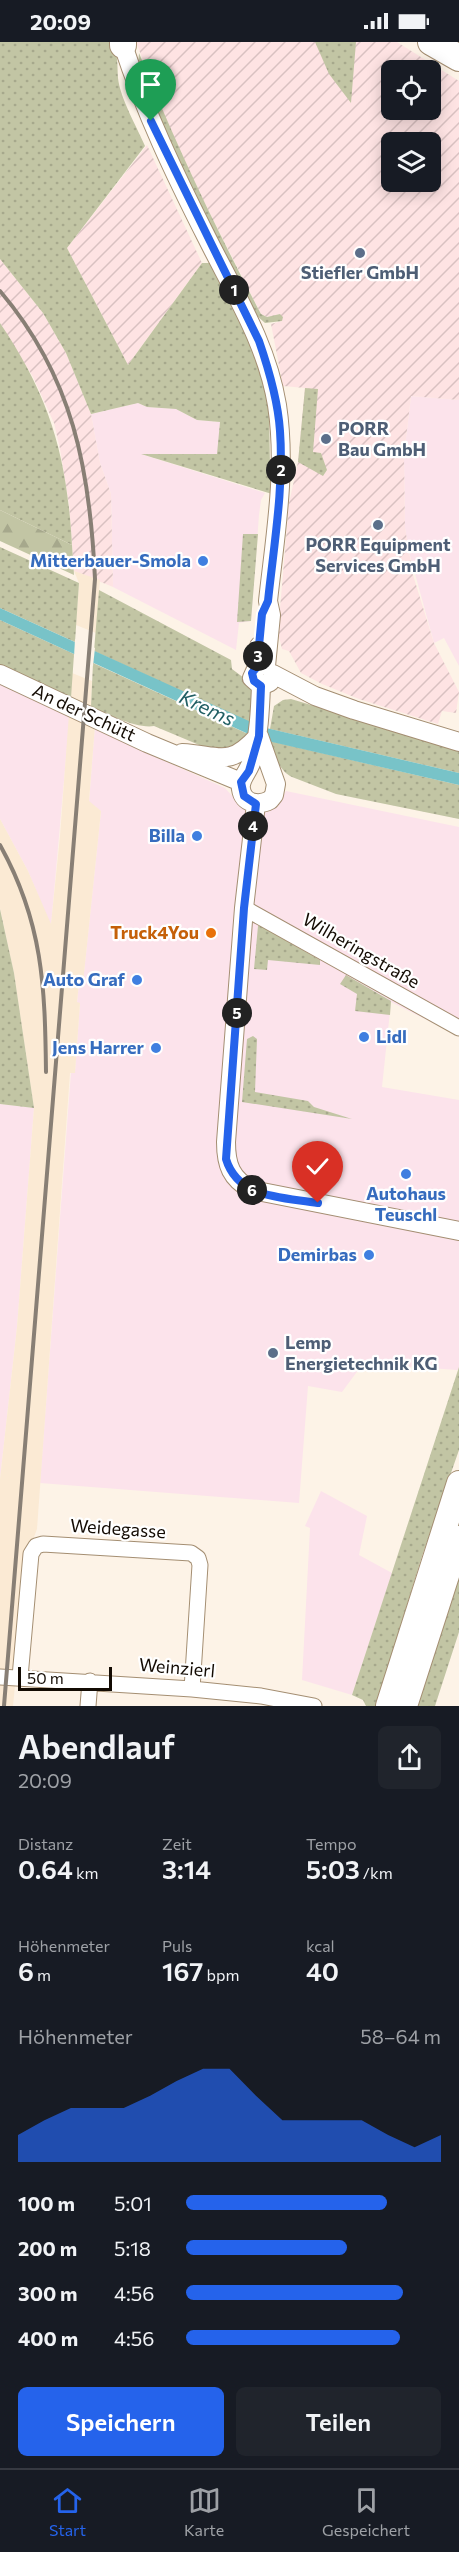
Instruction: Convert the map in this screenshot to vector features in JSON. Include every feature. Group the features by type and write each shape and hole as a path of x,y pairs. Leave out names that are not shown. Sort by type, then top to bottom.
{"highway":[{"path":"431,42 459,58"}],"main road":[{"path":"394,1705 459,1483"},
{"path":"394,1705 459,1538"}],"street":[{"path":"123,44 151,121 259,341 269,370 278,412 282,462 268,601 270,615 259,736 253,769 244,796 256,804 263,804 274,795 276,784 253,769"},
{"name":"An der Schütt","path":"0,674 168,752 253,769"},
{"path":"264,678 300,697 315,696 354,711 459,742"},
{"name":"An der Schütt","path":"168,752 225,758 253,769"},
{"path":"256,804 244,908 226,1142 226,1159 230,1172 240,1183 252,1190 459,1232"},
{"name":"Wilheringstraße","path":"244,908 459,1028"},
{"name":"Weidegasse","path":"20,1677 31,1554 36,1546 43,1544 191,1553 198,1558 200,1565 192,1689"},
{"name":"Weinzierl","path":"0,1677 192,1689 272,1697 314,1706"},
{"path":"88,1706 90,1681"}],"shaded area":[{"path":"136,42 397,42 426,60 381,60 381,120 441,120 441,70 459,81 459,400 411,396 404,455 405,528 413,575 434,643 459,692 456,713 442,711 438,724 359,699 322,684 301,673 289,651 282,649 278,632 289,503 298,462 305,388 283,386 271,324 282,321 280,314 267,317 261,314 198,190 164,115"},
{"path":"147,145 202,263 128,365 67,248"},
{"path":"0,259 43,313 66,353 91,414 100,463 111,494 113,587 74,571 69,504 54,423 33,377 0,323"},
{"path":"411,396 459,400 459,666 444,638 434,643 409,552 405,528 404,455"},
{"path":"138,403 147,407 176,409 197,420 220,422 218,454 144,455 265,493 261,500 259,515 251,621 239,623 236,650 113,587 111,494 100,463 91,414"},
{"path":"74,571 100,580 96,633 76,625 79,583"},
{"path":"72,673 92,681 91,705 95,725 89,801 101,811 83,983 79,983 77,1002 80,1003 75,1073 70,1073 37,1529 28,1553 13,1706 0,1706 0,1479 17,1327 34,1108 14,973 0,908 0,819 28,871 51,924"},
{"path":"0,682 70,713 51,926 28,871 0,819"},
{"path":"95,725 145,752 225,788 244,809 256,813 268,812 278,806 286,791 459,827 459,1036 391,1002 382,1087 459,1100 459,1367 458,1370 370,1364 359,1369 342,1392 308,1386 299,1503 40,1483 71,1072 75,1072 80,1003 77,1003 79,983 83,982 101,811 89,802"},
{"path":"0,1104 34,1108 17,1327 0,1479"},
{"path":"321,1491 367,1516 359,1555 392,1573 352,1695 302,1680 310,1528 305,1526"}],"green space":[{"path":"0,42 110,42 113,46 119,86 145,146 67,248 128,365 202,263 211,263 253,344 269,406 270,467 274,473 272,494 141,454 217,454 220,422 197,420 176,409 147,407 138,403 91,414 66,353 43,313 0,259"},
{"path":"315,42 356,42 351,103 329,74"},
{"path":"139,53 197,185 261,314 267,317 280,314 283,317 282,321 265,323 256,315 192,193 138,66"},
{"path":"0,323 32,376 53,428 66,483 72,545 0,510"},
{"path":"305,388 318,389 313,452 321,453 327,470 323,476 298,462"},
{"path":"0,510 72,545 74,575 0,541"},
{"path":"243,534 258,534 251,621 237,622"},
{"path":"0,547 79,583 75,642 0,608"},
{"path":"99,590 231,660 232,669 252,684 250,723 94,651"},
{"path":"0,620 74,654 71,698 0,667"},
{"path":"93,663 248,734 231,750 204,747 154,726 131,723 105,713 91,706"},
{"path":"291,699 459,749 459,773 270,729 274,706 283,700"},
{"path":"270,741 459,785 459,819 336,794 292,777 280,766"},
{"path":"0,909 14,973 34,1108 0,1104"},
{"path":"258,926 320,960 320,965 268,960 267,970 254,969"},
{"path":"346,975 391,1001 390,1015 355,1011 357,994 340,984"},
{"path":"253,1036 257,1039 255,1092 308,1101 314,1107 352,1119 242,1102 247,1039"},
{"path":"459,1367 459,1450 422,1556 376,1706 366,1706 363,1700 352,1695"},
{"path":"459,1577 459,1632 435,1706 417,1706"}],"water":[{"name":"Krems","path":"0,608 262,727 459,773 459,785 259,739 0,620"}],"pier":[{"path":"75,639 95,648 93,666 74,657"}],"railway":[{"path":"0,291 25,324 45,357 61,391 73,426 88,500 95,579 4,1706"},
{"path":"0,845 25,901 39,956 46,1072"}],"place":[{"name":"Stiefler GmbH","path":"360,253"},
{"name":"PORR Bau GmbH","path":"326,439"},
{"name":"PORR Equipment Services GmbH","path":"378,525"},
{"name":"Mitterbauer-Smola","path":"203,561"},
{"name":"Billa","path":"197,836"},
{"name":"Truck4You","path":"211,933"},
{"name":"Auto Graf","path":"137,980"},
{"name":"Lidl","path":"364,1037"},
{"name":"Jens Harrer","path":"156,1048"},
{"name":"Autohaus Teuschl","path":"406,1174"},
{"name":"Demirbas","path":"369,1255"},
{"name":"Lemp Energietechnik KG","path":"273,1353"}],"route":[{"path":"151,121 259,341 269,370 280,429 281,483 268,601 262,614 257,667 252,673 254,681 261,686 259,736 249,771 241,782 244,796 256,804 244,908 226,1159 230,1172 240,1183 252,1190 318,1203"}]}
